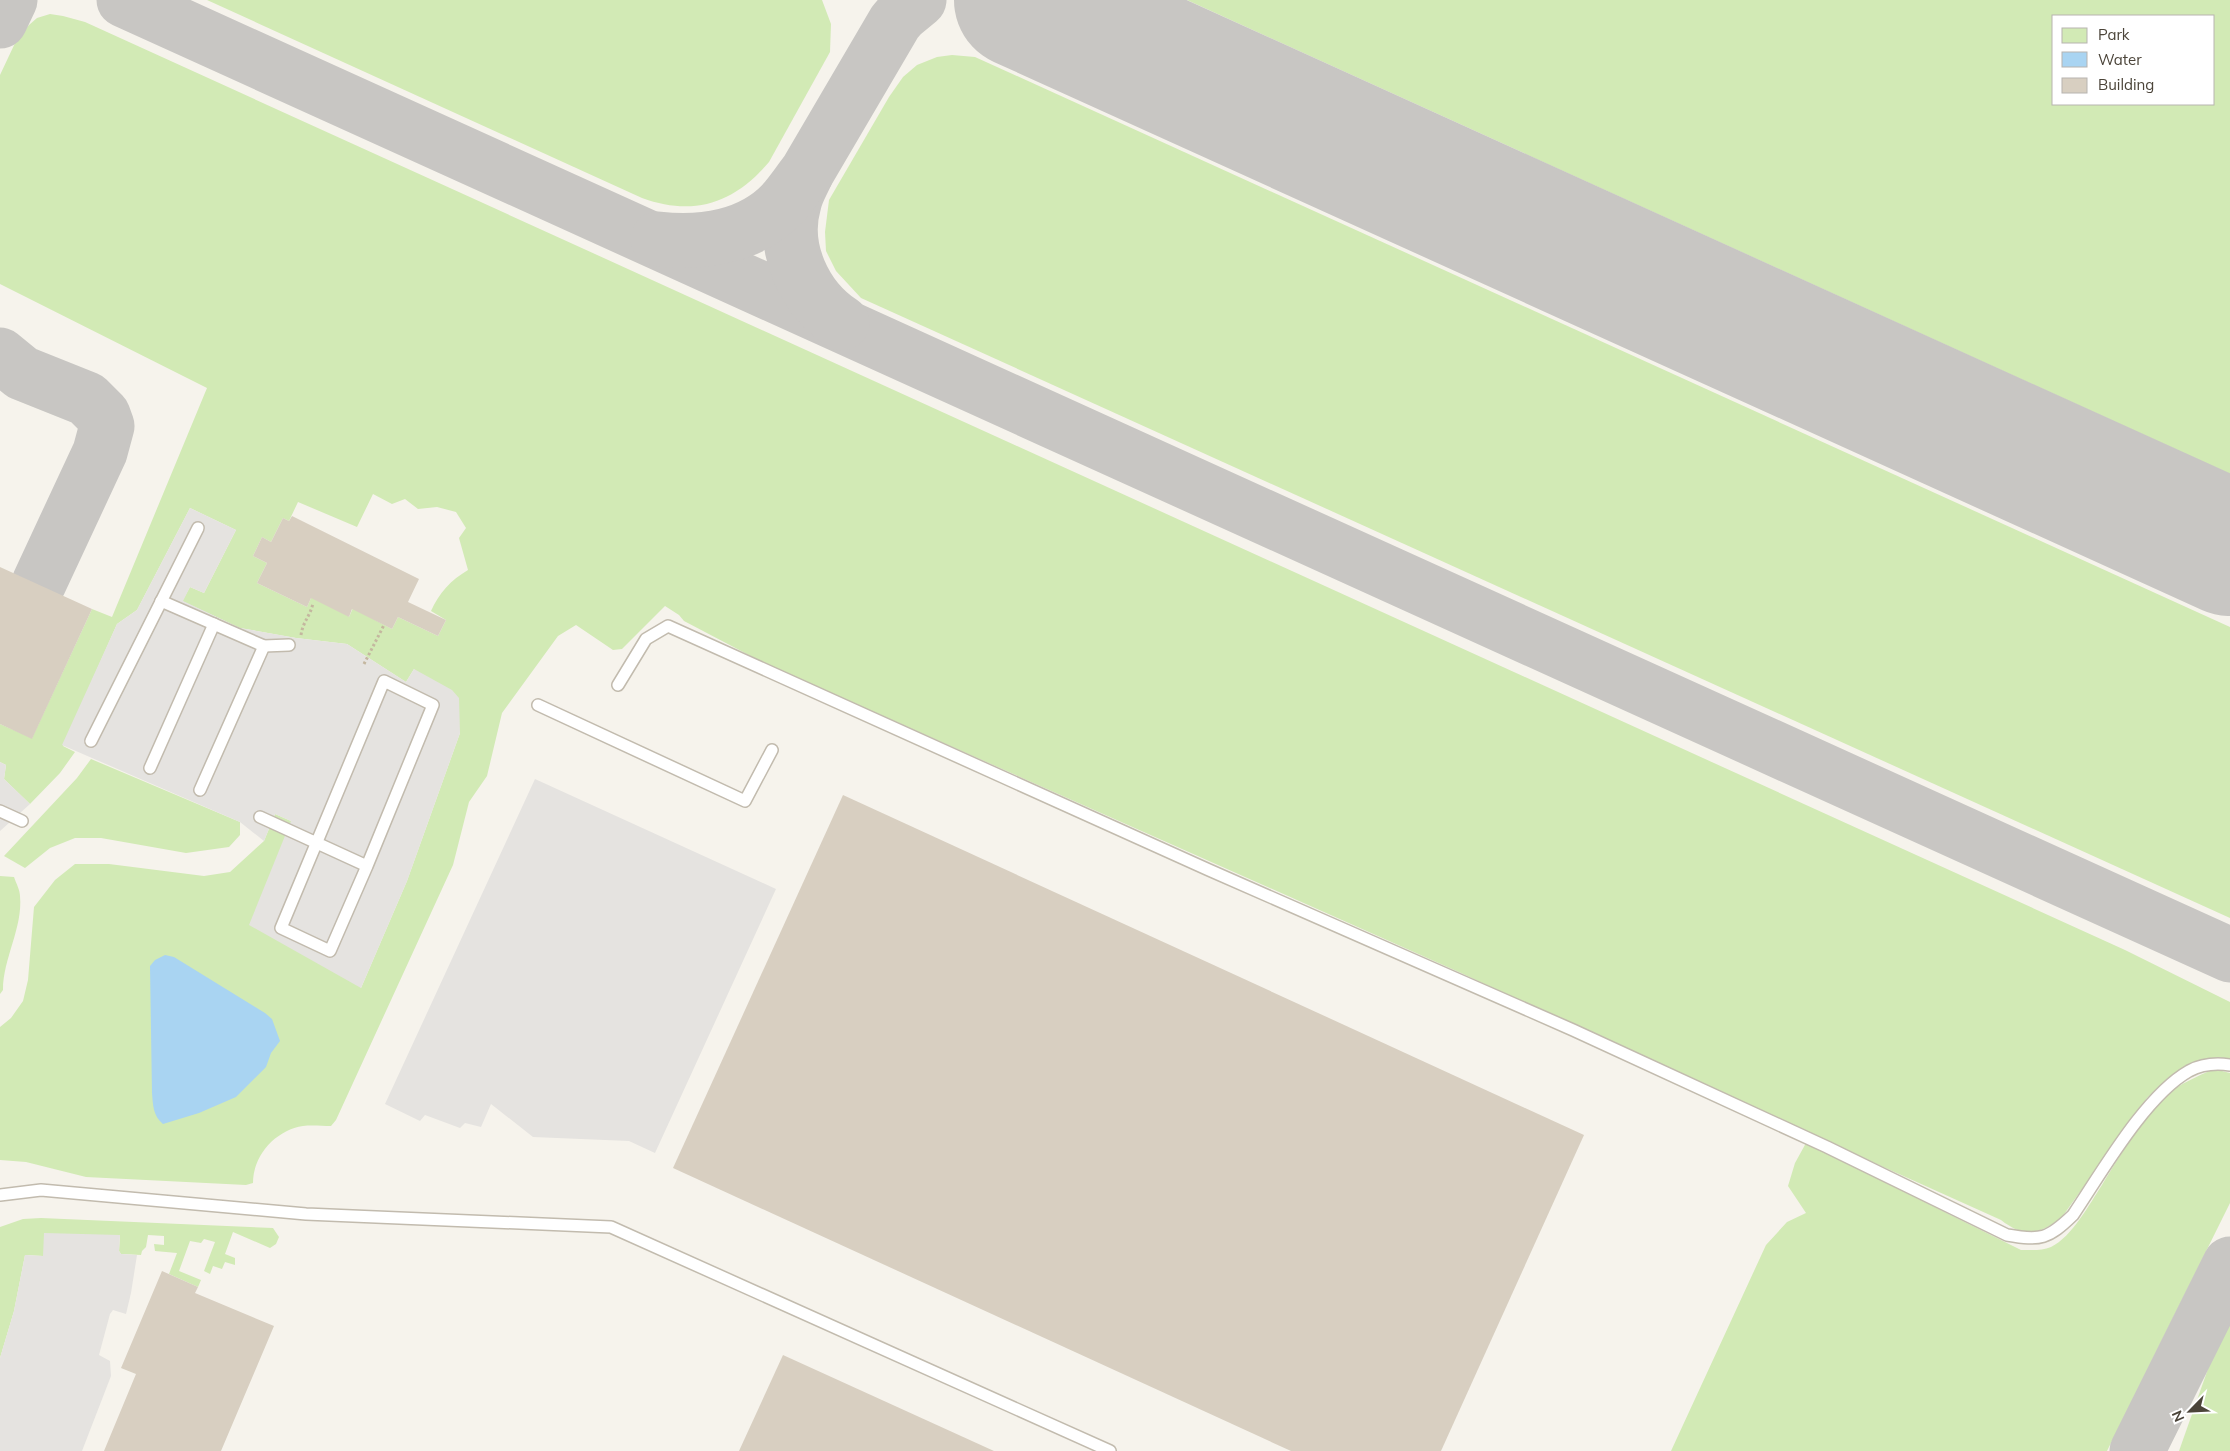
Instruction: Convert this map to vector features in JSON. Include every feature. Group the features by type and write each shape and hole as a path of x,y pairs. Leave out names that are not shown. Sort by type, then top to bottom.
{"lane":[{"path":"91,741 198,528"},
{"path":"161,601 264,646 289,645"},
{"path":"150,768 214,624"},
{"path":"618,685 646,639 668,626 1209,870 1572,1030 1827,1147 2007,1235 2033,1240 2055,1232 2073,1214 2160,1092 2190,1070 2213,1063 2230,1065"},
{"path":"200,790 264,646"},
{"path":"384,681 433,705 367,866 330,951 281,928 384,681"},
{"path":"538,705 745,801 772,750"},
{"path":"0,811 22,821"},
{"path":"260,817 367,866"},
{"path":"0,1195 41,1190 306,1214 611,1227 1110,1451"}],"path":[{"path":"300,639 302,625 311,615 314,603"},
{"path":"364,664 384,625"}],"green space":[{"path":"207,0 822,0 831,24 830,52 769,162 756,176 742,188 712,202 696,206 679,206 661,204 642,198"},
{"path":"1187,0 2230,0 2230,474"},
{"path":"50,14 85,22 2125,950 2230,1002 2230,1059 2207,1059 2195,1063 2164,1083 2147,1098 2062,1217 2039,1231 2024,1232 2017,1230 2001,1220 1706,1087 1461,973 766,664 684,621 679,615 665,606 622,649 613,650 576,625 558,636 502,713 487,776 469,802 453,865 336,1120 331,1126 293,1128 275,1138 257,1163 253,1183 246,1185 86,1177 26,1162 0,1160 0,1027 11,1018 23,1001 28,980 34,907 55,880 75,864 109,864 204,876 230,872 264,841 275,814 291,821 361,988 407,881 460,733 414,669 406,682 347,644 296,638 240,628 182,601 190,587 204,593 236,530 190,508 137,610 117,624 63,746 75,752 60,773 30,804 4,779 6,765 0,762 0,724 32,738 92,609 112,617 207,388 0,284 0,75 16,41 37,18","holes":["373,494 392,504 405,499 418,509 437,507 456,512 466,528 459,538 468,570 446,588 431,611 446,620 438,636 398,617 392,629 375,620 356,601 349,617 315,589 307,607 257,583 267,563 253,556 262,537 271,542 283,518 289,521 298,502 357,527"]},
{"path":"952,55 975,57 2230,627 2230,918 861,298 836,271 826,251 825,232 829,200 889,97 903,77 917,65 937,57"},
{"path":"91,759 240,822 240,835 229,847 186,853 101,838 75,838 50,848 25,868 4,856 77,778"},
{"path":"0,876 14,877 20,894 20,908 19,920 6,966 3,990 0,994"},
{"path":"2214,1069 2230,1073 2230,1203 2107,1451 1671,1451 1766,1245 1787,1222 1806,1213 1788,1186 1795,1163 1806,1143 2021,1250 2044,1249 2059,1242 2073,1228 2132,1137 2158,1104 2178,1087"},
{"path":"41,1218 273,1228 279,1237 276,1244 270,1248 233,1232 225,1254 235,1258 235,1265 225,1262 222,1269 213,1266 210,1274 204,1271 215,1242 204,1239 201,1243 190,1241 179,1271 201,1280 198,1287 169,1274 177,1253 155,1251 154,1244 164,1245 164,1236 148,1235 146,1247 141,1255 121,1254 119,1251 120,1235 43,1256 25,1255 14,1311 0,1358 0,1227 23,1219"},
{"path":"2230,1317 2230,1451 2179,1451 2209,1366"}],"shaded area":[{"path":"190,508 236,530 204,593 190,587 183,601 240,628 296,638 347,644 406,682 414,669 452,690 459,698 460,733 407,881 361,988 249,925 291,821 275,814 264,841 240,822 62,745 117,624 137,610"},
{"path":"0,762 6,765 4,779 30,804 0,831"},
{"path":"535,779 776,889 655,1153 629,1141 533,1137 491,1104 481,1127 465,1123 460,1128 425,1115 420,1121 385,1104"},
{"path":"44,1233 120,1235 119,1251 121,1254 137,1255 131,1293 126,1314 113,1310 110,1314 99,1355 110,1361 111,1376 82,1451 0,1451 0,1358 14,1311 25,1255 43,1256"}],"water":[{"path":"165,955 174,957 265,1013 272,1019 280,1041 271,1053 266,1067 236,1097 199,1113 163,1124 155,1114 152,1097 150,966 155,960"}],"building":[{"path":"292,516 419,579 408,602 446,620 438,636 398,617 392,629 352,609 349,617 311,598 307,607 257,583 267,563 253,556 262,537 271,542 283,518 289,521"},
{"path":"0,567 92,609 32,739 0,724"},
{"path":"843,795 1584,1135 1441,1451 1291,1451 673,1168"},
{"path":"162,1271 198,1287 195,1293 274,1326 221,1451 104,1451 136,1374 121,1368"},
{"path":"783,1355 994,1451 739,1451"}],"taxiway":[{"path":"0,21 10,0"},
{"path":"124,0 2230,955"},
{"path":"658,239 692,240 725,236 741,231 770,215 783,203 807,172 895,22 919,0"},
{"path":"1015,0 1033,5"},
{"path":"806,174 796,196 791,220 793,254 807,286 828,313 842,323"},
{"path":"0,355 22,373 87,399 103,415 107,426 100,452 39,583"},
{"path":"2137,1451 2230,1264"}],"runway":[{"path":"1022,0 2230,548"}]}
